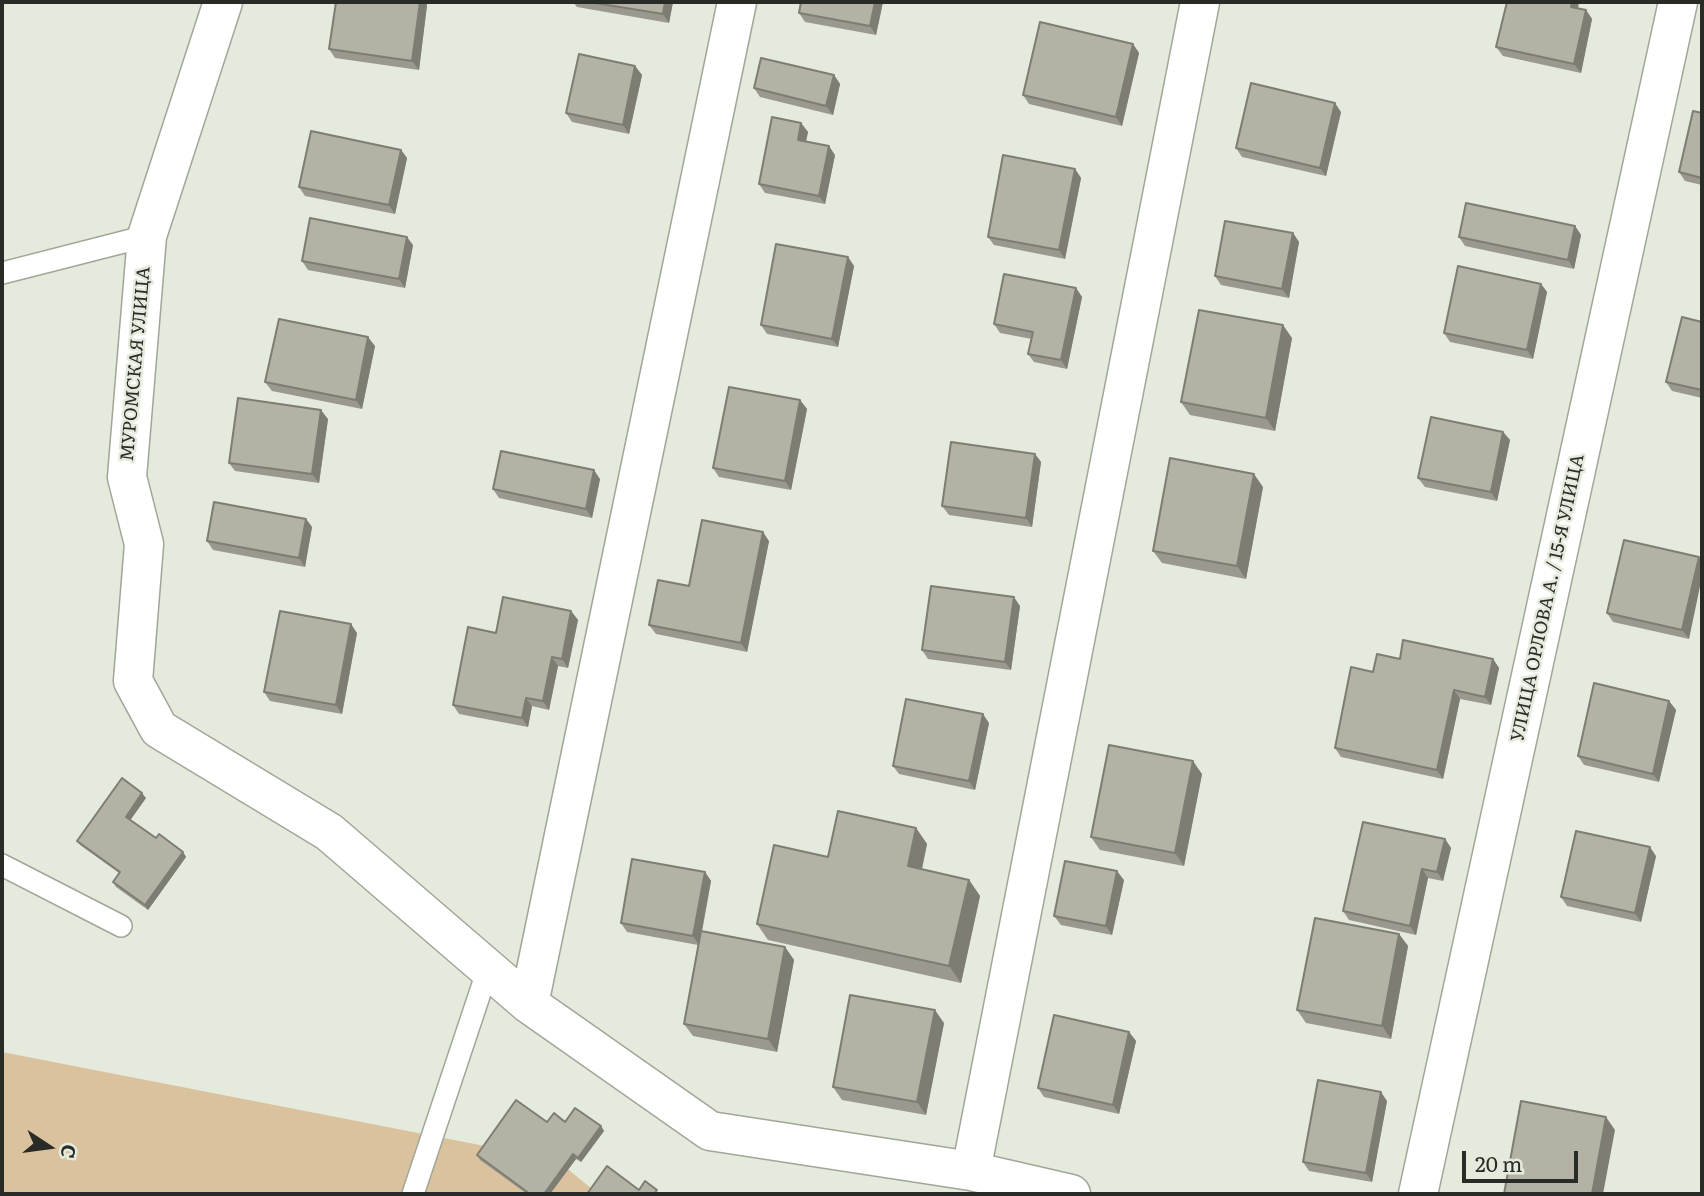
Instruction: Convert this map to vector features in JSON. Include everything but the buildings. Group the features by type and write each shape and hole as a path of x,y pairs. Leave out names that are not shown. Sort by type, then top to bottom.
{"street":[{"name":"МУРОМСКАЯ УЛИЦА","path":"223,2 147,236 127,477 144,544 133,681 159,729 328,832 488,969"},
{"path":"529,1004 737,2"},
{"path":"971,1171 1200,2"},
{"name":"УЛИЦА ОРЛОВА А. / 15-Я УЛИЦА","path":"1418,1194 1678,2"},
{"path":"488,969 529,1004 710,1131 971,1171 1071,1194"}],"lane":[{"path":"2,273 147,236"},
{"path":"2,865 121,926"},
{"path":"413,1194 488,969"}],"shaded area":[{"path":"2,1052 557,1160 598,1194 2,1194"}]}
